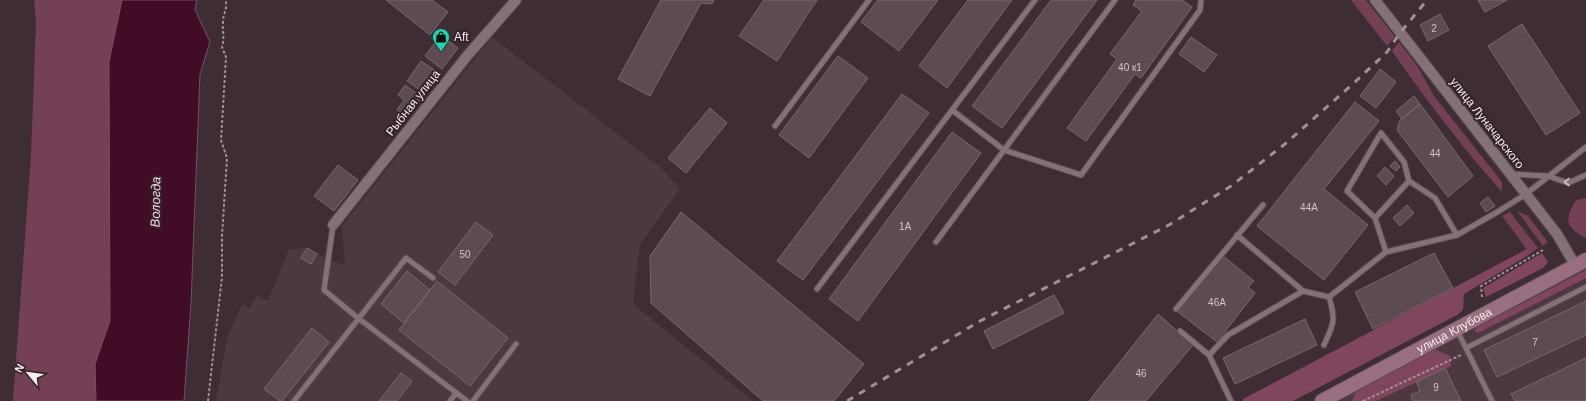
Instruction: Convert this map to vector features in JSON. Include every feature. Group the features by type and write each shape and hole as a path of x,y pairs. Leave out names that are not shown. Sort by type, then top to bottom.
{"main road":[{"name":"улица Клубова","path":"1324,401 1581,263"}],"street":[{"name":"Рыбная улица","path":"334,225 467,56 516,0"},
{"name":"улица Луначарского","path":"1375,0 1581,263"}],"lane":[{"path":"775,126 869,0"},
{"path":"817,289 1035,0"},
{"path":"936,242 1115,0"},
{"path":"952,110 1004,150 1081,175 1200,10 1201,0"},
{"path":"1386,252 1375,218 1347,191 1382,133 1404,162 1409,181 1435,198 1456,235"},
{"path":"1328,297 1386,252 1456,235 1526,194 1586,147"},
{"path":"1510,174 1548,176 1568,183 1586,175"},
{"path":"1375,218 1409,181"},
{"path":"1176,309 1237,235 1264,205"},
{"path":"334,225 324,290 358,318 467,401"},
{"path":"1237,235 1303,291 1328,297"},
{"path":"294,401 406,258 433,278"},
{"path":"1467,350 1586,286"},
{"path":"1209,355 1228,335 1303,291"},
{"path":"1324,345 1332,329 1334,315 1328,297"},
{"path":"1457,329 1492,401"},
{"path":"1180,331 1209,355 1231,401"},
{"path":"473,401 516,344"},
{"path":"450,401 456,393"}],"path":[{"path":"208,401 222,277 222,236 228,158 221,140 226,57 222,47 225,40 222,20 227,11 226,0"},
{"path":"1482,297 1481,286 1543,250"},
{"path":"1363,401 1467,350"}],"shaded area":[{"path":"34,0 122,0 109,62 110,321 95,364 96,401 13,401 31,155 36,22"},
{"path":"1351,0 1366,0 1395,37 1387,46"},
{"path":"492,37 660,167 680,189 640,244 633,304 753,401 216,401 227,339 242,304 249,309 257,295 268,301 289,249 307,248 329,260 345,265 342,226"},
{"path":"1399,42 1418,67 1434,96 1502,182 1502,192 1445,123 1392,51"},
{"path":"1586,198 1586,238 1570,226 1568,218 1576,200"},
{"path":"1517,211 1528,216 1548,242 1543,246"},
{"path":"1510,212 1538,248 1530,254 1502,216"},
{"path":"1527,249 1530,254 1464,294 1463,310 1457,315 1293,401 1243,401 1243,399"},
{"path":"1542,253 1548,262 1543,268 1486,297 1483,288"},
{"path":"1586,267 1586,401 1332,401"},
{"path":"1586,270 1586,278 1478,333 1474,331 1477,327"},
{"path":"1434,349 1450,356 1451,366 1376,401 1352,401 1355,393 1361,388"}],"water":[{"name":"Вологда","path":"122,0 197,0 195,10 210,42 200,74 191,303 184,401 96,401 95,364 110,321 109,62"}],"building":[{"path":"386,0 432,0 448,12 430,35"},
{"path":"661,0 714,0 712,4 701,3 650,96 618,79"},
{"path":"764,0 817,0 777,61 739,36"},
{"path":"878,0 938,0 899,51 861,22"},
{"path":"968,0 1012,0 947,88 919,66"},
{"path":"1051,0 1097,0 1002,128 972,106"},
{"path":"1136,0 1182,0 1192,7 1141,78 1135,74 1086,141 1067,128 1117,59 1110,54 1142,11 1133,5"},
{"path":"1478,0 1507,0 1485,12"},
{"path":"1440,14 1449,30 1428,41 1420,25"},
{"path":"1522,24 1580,113 1546,135 1488,46"},
{"name":"Aft","path":"441,35 458,48 442,69 425,56"},
{"path":"1191,37 1217,55 1204,72 1179,54"},
{"path":"838,56 868,78 809,158 779,135"},
{"path":"421,61 439,73 424,93 407,81"},
{"path":"1380,69 1396,82 1376,108 1360,96"},
{"path":"405,85 421,97 407,117 397,110 404,100 398,95"},
{"path":"902,94 929,113 803,280 777,261"},
{"path":"1414,96 1420,104 1402,119 1396,111"},
{"path":"1355,102 1379,121 1324,189 1368,225 1324,280 1257,226"},
{"path":"1420,104 1473,176 1448,197 1397,130 1400,120"},
{"path":"710,108 727,123 686,173 668,158"},
{"path":"952,132 981,153 858,321 829,299"},
{"path":"1395,161 1400,167 1396,171 1390,166"},
{"path":"338,165 358,180 334,211 314,196"},
{"path":"1385,167 1394,176 1386,185 1377,176"},
{"path":"1488,197 1495,206 1486,212 1480,203"},
{"path":"1407,205 1414,213 1400,226 1393,218"},
{"path":"681,212 864,364 834,401 763,401 651,303 650,256"},
{"path":"476,222 493,235 455,285 438,272"},
{"path":"307,248 317,254 311,264 301,258"},
{"path":"1434,253 1453,288 1373,329 1355,292"},
{"path":"1223,256 1254,281 1248,287 1255,293 1217,342 1178,312"},
{"path":"407,271 430,290 404,323 381,304"},
{"path":"437,281 508,338 470,386 399,330"},
{"path":"1054,295 1064,313 993,349 984,331"},
{"path":"1586,301 1586,335 1497,377 1484,350"},
{"path":"1158,314 1193,345 1146,401 1089,401"},
{"path":"1305,319 1317,345 1235,384 1223,358"},
{"path":"312,328 329,342 282,401 280,401 264,389"},
{"path":"1586,358 1586,401 1515,401 1511,394"},
{"path":"1445,368 1461,401 1413,401 1411,395 1420,391 1416,382"},
{"path":"401,373 412,381 397,401 379,401"}],"railway":[{"path":"847,401 980,321 1169,225 1231,186 1285,144 1387,52 1400,33 1427,0"}],"place":[{"name":"Aft","path":"441,52"}]}
